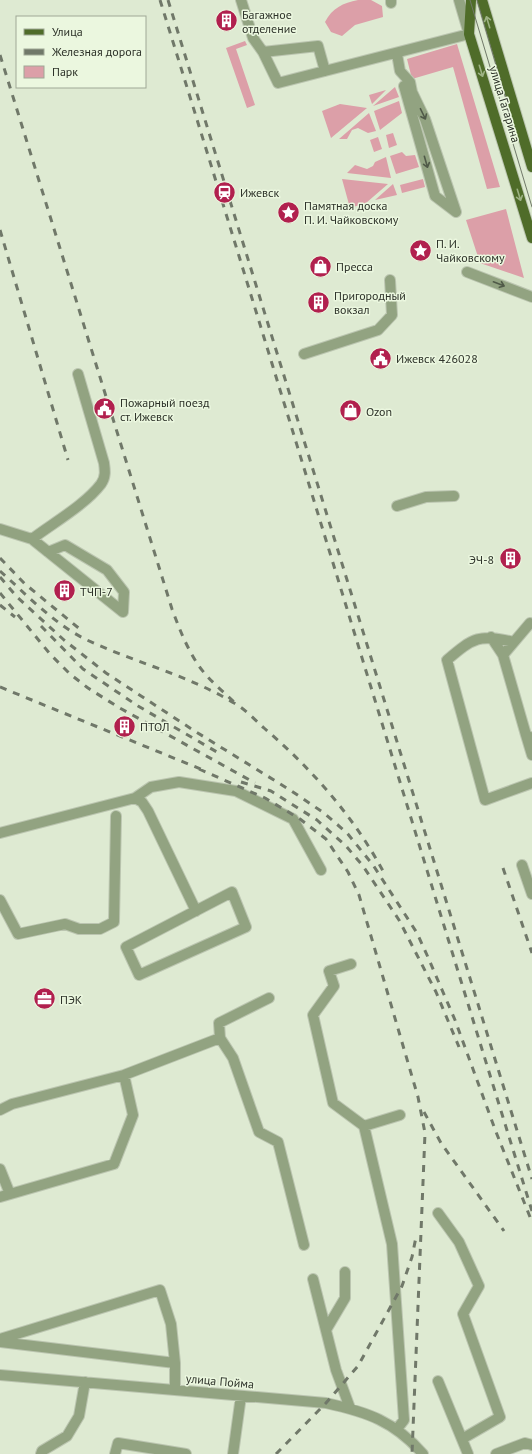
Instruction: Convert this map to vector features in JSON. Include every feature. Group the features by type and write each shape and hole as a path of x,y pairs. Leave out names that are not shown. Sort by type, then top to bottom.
{"main road":[{"name":"улица Гагарина","path":"471,0 469,34 532,238"},
{"name":"улица Гагарина","path":"482,0 532,167"}],"street":[{"path":"242,0 253,38 263,52 278,83 397,54 469,34 459,0"},
{"path":"263,52 318,46 325,71"},
{"path":"397,54 400,71 435,196 456,212 425,119 412,92 410,82 400,71"},
{"path":"467,272 532,297"},
{"path":"304,354 378,330 392,315 390,280"},
{"path":"32,539 83,500 101,483 105,474 104,462 78,374"},
{"path":"397,506 426,497 454,496"},
{"path":"0,529 32,539 48,552 71,570 123,612 124,592 107,570 65,545 48,552"},
{"path":"503,655 530,623"},
{"path":"514,642 491,637 468,642 447,660 485,800 532,783"},
{"path":"491,637 503,655 529,736 532,755"},
{"path":"0,833 135,798 151,787 178,782 236,791 293,819 322,870"},
{"path":"135,798 142,802 148,811 196,911"},
{"path":"0,900 18,934 66,924 80,929 100,929 114,922 116,816"},
{"path":"522,865 532,894"},
{"path":"232,892 246,927 138,975 126,947 196,911 232,892"},
{"path":"351,964 329,970 334,986 313,1015 333,1103 364,1126 392,1244 404,1420 397,1429"},
{"path":"269,998 219,1023 220,1038 233,1058 260,1132 278,1142 304,1244"},
{"path":"0,1110 12,1104 124,1075 220,1038"},
{"path":"0,1197 114,1164 133,1115 124,1075"},
{"path":"364,1126 400,1115"},
{"path":"0,1169 10,1194"},
{"path":"438,1213 459,1242 479,1286 462,1314 500,1417 462,1439"},
{"path":"326,1330 345,1298 345,1272"},
{"path":"312,1279 336,1370 350,1408"},
{"path":"0,1339 160,1290 171,1324 176,1390"},
{"path":"0,1342 175,1363"},
{"name":"улица Пойма","path":"0,1375 326,1403 350,1408 377,1417 397,1429 423,1454"},
{"path":"438,1381 468,1454"},
{"path":"41,1454 42,1451 67,1436 79,1416 85,1382"},
{"path":"233,1454 241,1396"},
{"path":"115,1454 118,1443 186,1454"},
{"path":"496,1454 525,1443 532,1445"}],"green space":[{"path":"358,0 371,0 382,6 383,17 355,25 342,36 331,32 325,22 331,13 338,7"},
{"path":"245,41 247,45 236,49 255,105 247,108 226,48"},
{"path":"457,44 500,187 487,189 453,67 412,79 407,59"},
{"path":"395,87 399,97 373,106"},
{"path":"386,90 372,104 369,95"},
{"path":"399,101 402,113 380,130 374,111"},
{"path":"340,104 367,108 331,138 322,111"},
{"path":"369,113 376,131 368,133 358,128 352,130 347,139 339,139"},
{"path":"393,133 397,145 389,148 386,135"},
{"path":"378,137 382,149 374,152 370,140"},
{"path":"402,152 406,156 415,155 419,167 396,174 390,156"},
{"path":"386,157 391,178 347,173 355,165 367,169 373,166 375,162"},
{"path":"342,179 388,184 366,203 350,208"},
{"path":"423,179 425,187 402,193 400,185"},
{"path":"393,184 397,195 375,200"},
{"path":"506,209 524,278 480,263 466,220"}],"tram line":[{"path":"470,0 532,207"},
{"path":"477,0 508,106"}],"railway":[{"path":"160,0 532,1211"},
{"path":"168,0 532,1179"},
{"path":"0,55 172,609 186,643 201,669 210,680 236,704"},
{"path":"0,230 68,460"},
{"path":"0,558 25,584 81,630"},
{"path":"0,571 63,626 87,640 199,685 242,708 281,743 330,794 359,832 383,871"},
{"path":"0,577 17,597 64,640 106,673 193,730 290,790 324,813 347,833 373,865 417,933 455,1020 496,1132 532,1222"},
{"path":"0,593 50,654 70,674 88,688 118,707 255,783"},
{"path":"0,605 15,617"},
{"path":"41,626 83,669 138,706 222,755"},
{"path":"0,687 203,770"},
{"path":"199,769 265,798 300,819 326,839 348,872 359,895 418,1097 425,1133 412,1454"},
{"path":"241,782 271,791 317,820 346,846 363,866 399,920 436,992 459,1047"},
{"path":"503,868 532,953"},
{"path":"424,1112 441,1143 504,1231"},
{"path":"276,1454 326,1403 358,1366 402,1286 412,1257 416,1237"}],"place":[{"name":"Багажное отделение","path":"227,21"},
{"name":"Ижевск","path":"224,192"},
{"name":"Памятная доска П. И. Чайковскому","path":"289,212"},
{"name":"П. И. Чайковскому","path":"421,250"},
{"name":"Пресса","path":"321,266"},
{"name":"Пригородный вокзал","path":"318,302"},
{"name":"Ижевск 426028","path":"381,358"},
{"name":"Пожарный поезд ст. Ижевск","path":"104,409"},
{"name":"Ozon","path":"350,411"},
{"name":"ЭЧ-8","path":"510,559"},
{"name":"ТЧП-7","path":"65,591"},
{"name":"ПТОЛ","path":"124,726"},
{"name":"ПЭК","path":"45,999"}]}
